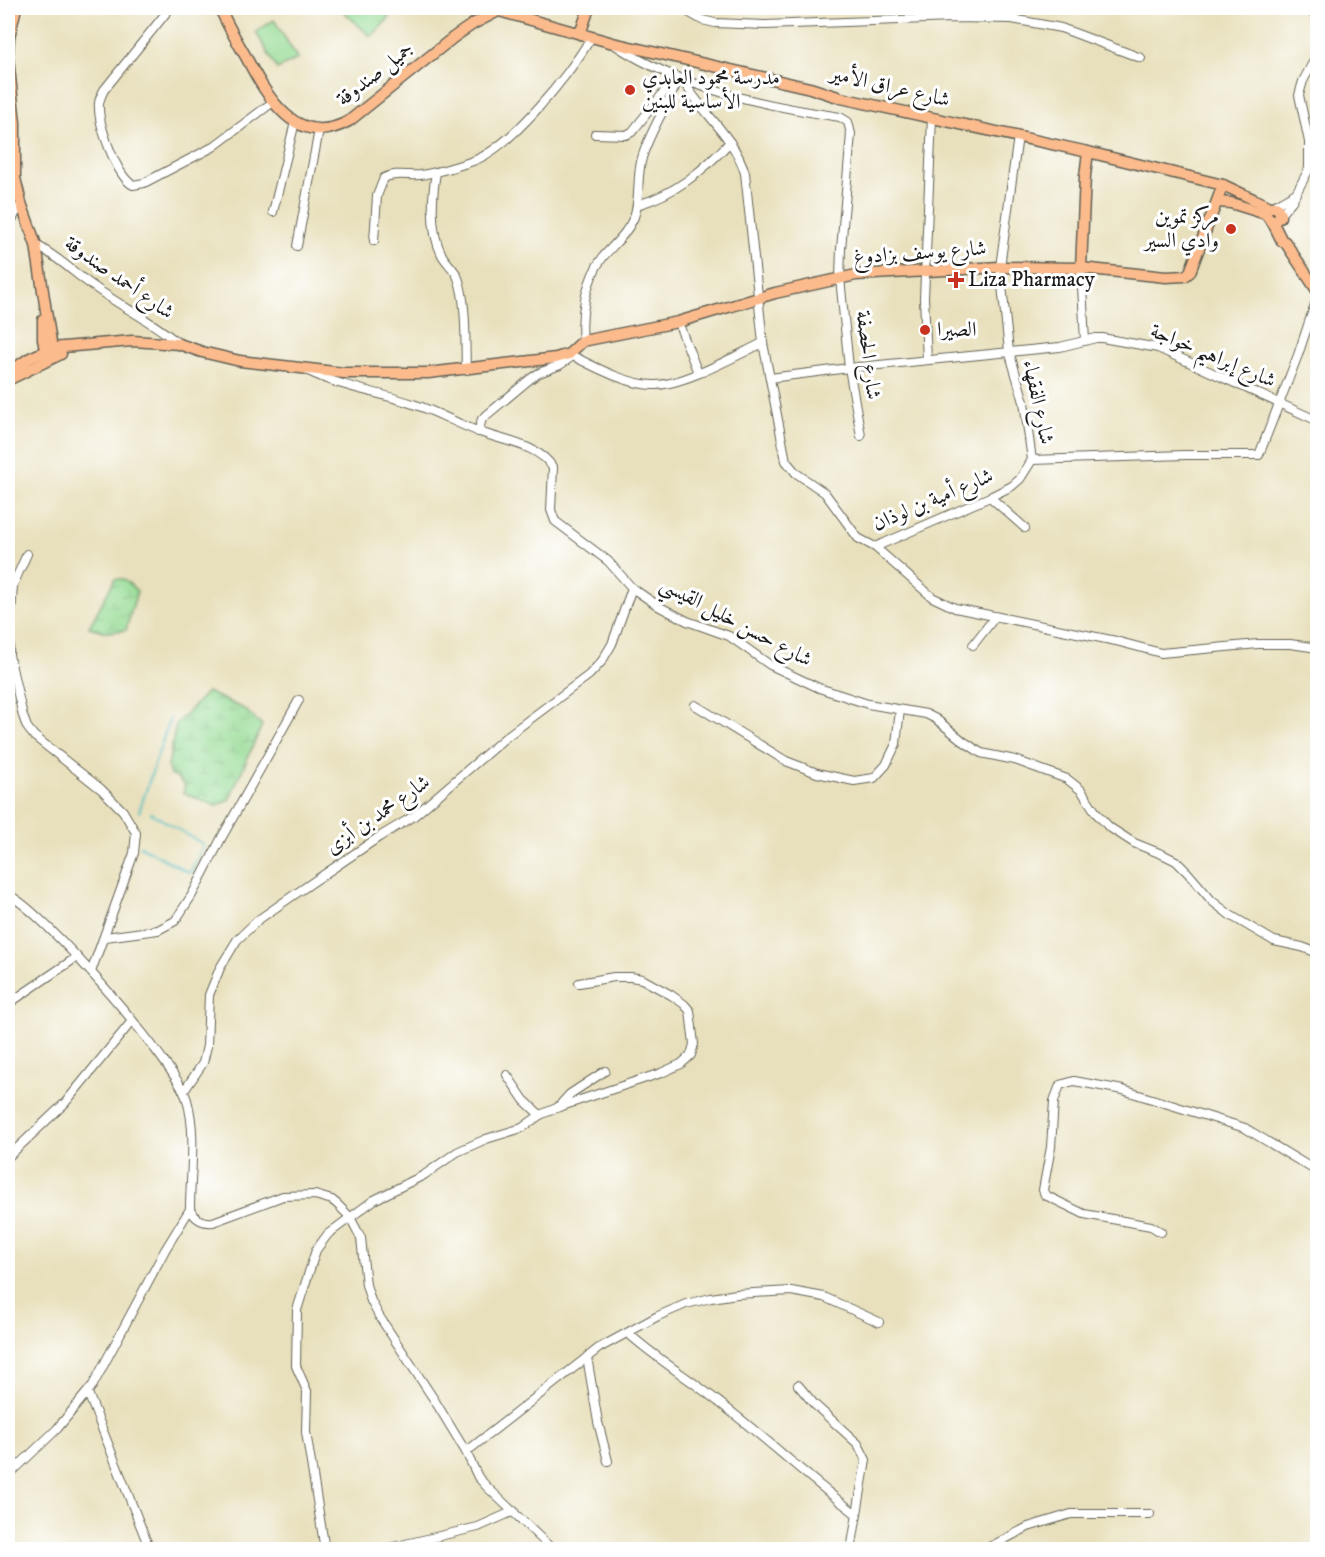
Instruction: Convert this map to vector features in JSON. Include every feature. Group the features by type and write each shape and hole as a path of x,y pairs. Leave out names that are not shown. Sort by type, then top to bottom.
{"main road":[{"path":"8,53 9,37 16,8"},
{"path":"220,8 252,69 273,102 296,122 319,130"},
{"path":"580,34 589,8"},
{"name":"شارع عراق الأمير","path":"501,9 559,24 591,38 1223,185 1273,214"},
{"name":"جميل صندوقة","path":"319,130 336,128 349,121 454,37 501,9"},
{"path":"8,58 15,123 15,178 36,245 50,354"},
{"path":"1081,268 1088,152"},
{"path":"1223,185 1217,202 1231,203 1273,214 1282,241 1285,242 1317,294"},
{"name":"شارع يوسف بزادوغ","path":"583,341 678,322 757,298 840,278 877,273 1000,267 1081,268 1166,277 1188,275 1217,202"},
{"name":"شارع حسن خليل القيسي","path":"50,354 75,347 132,341 179,344 240,362 320,371 428,374 540,361 571,355 583,341"},
{"path":"8,373 50,354"},
{"path":"8,380 50,354"}],"street":[{"path":"170,8 104,90 100,100 99,115 111,150 126,181 133,185 144,183 213,147 273,102"},
{"path":"681,8 702,20 715,23 765,25 965,18 1026,20 1061,28 1141,58"},
{"path":"1302,8 1317,15"},
{"path":"374,241 377,196 384,178 394,174 412,175 436,172 483,157 503,143 570,71 591,38"},
{"path":"613,43 632,56 678,77"},
{"path":"1273,214 1289,206 1313,167 1299,95 1303,81 1317,53"},
{"path":"595,134 626,135 632,132 678,77"},
{"path":"583,341 582,317 595,271 602,258 627,231 637,206 639,170 643,154 678,77"},
{"name":"شارع أمية بن لوذان","path":"678,77 730,142 742,163 748,185 763,344 786,461 796,473 825,493 858,538 875,547 990,497 1020,479 1032,460"},
{"name":"شارع الحصفة","path":"678,77 760,103 840,117 848,122 851,134 840,278 849,368 861,436"},
{"path":"927,360 924,307 932,118"},
{"path":"273,212 296,122"},
{"path":"297,246 319,130"},
{"name":"شارع الفقهاء","path":"1018,136 1000,267 1009,351 1024,402 1032,460"},
{"path":"637,206 679,187 701,171 730,142"},
{"path":"436,172 435,230 441,254 456,272 460,284 466,370"},
{"path":"9,222 21,203"},
{"name":"شارع أحمد صندوقة","path":"36,245 58,258 94,288 164,331 179,344"},
{"path":"1081,268 1086,340"},
{"path":"1032,460 1185,454 1259,454 1298,355 1317,294"},
{"path":"678,322 698,373"},
{"name":"شارع إبراهيم خواجة","path":"770,378 1059,347 1102,338 1158,348 1317,421"},
{"path":"478,432 480,421 530,379 560,365 571,355 615,375 646,384 665,384 698,373 763,344"},
{"name":"شارع حسن خليل القيسي","path":"299,368 333,382 412,404 478,432 523,447 550,462 554,470 551,510 555,521 608,561 632,588 675,616 729,636 770,664 792,675 856,701 931,716 981,753 1015,760 1067,779 1081,790 1109,827 1134,843 1176,861 1212,901 1230,915 1274,941 1302,946 1317,953"},
{"path":"990,497 1025,528"},
{"path":"875,547 924,590 943,604 955,608 1116,641 1161,653 1258,644 1290,644 1317,648"},
{"path":"27,554 12,591 9,655 27,727 38,739 102,789 130,820 136,833 134,853 91,972"},
{"name":"شارع محمد بن أبزى","path":"184,1091 203,1063 207,1046 209,995 220,968 237,940 258,920 309,884 414,816 506,737 589,675 602,661 612,644 632,588"},
{"path":"973,645 995,617"},
{"path":"105,938 158,930 169,925 180,915 299,700"},
{"path":"695,705 786,761 818,773 854,781 874,778 886,765 896,744 900,710"},
{"path":"8,895 24,904 77,957 132,1021 184,1091 191,1118 192,1142 190,1209 165,1250 93,1385 57,1429 13,1471 8,1473"},
{"path":"8,1004 77,957"},
{"path":"325,1550 306,1432 307,1391 296,1366 297,1310 316,1250 328,1234 374,1200 429,1172 458,1152 486,1139 522,1128 559,1107 677,1067 691,1055 694,1044 690,1011 684,1004 663,990 642,979 631,977 614,977 579,983"},
{"path":"8,1157 65,1103 132,1021"},
{"path":"559,1107 570,1094 605,1071"},
{"path":"507,1075 524,1100 540,1116"},
{"path":"1161,1232 1151,1226 1084,1214 1045,1195 1043,1190 1051,1147 1054,1101 1060,1085 1074,1081 1123,1090 1245,1128 1317,1172"},
{"path":"190,1209 200,1220 213,1222 283,1196 315,1195 332,1200 350,1217 361,1238 366,1286 371,1301 466,1452 478,1477 553,1550"},
{"path":"466,1452 599,1348 629,1334 658,1316 686,1304 711,1298 771,1291 791,1292 824,1297 879,1322"},
{"path":"629,1334 673,1369 719,1401 793,1461 818,1485 855,1513"},
{"path":"587,1358 598,1422 608,1461"},
{"path":"798,1385 814,1404 858,1444 863,1453 866,1467 855,1513 851,1550"},
{"path":"88,1392 150,1550"},
{"path":"380,1550 478,1527 514,1511"},
{"path":"984,1550 1028,1527 1071,1514 1150,1514"}],"green space":[{"path":"340,8 380,8 390,17 371,37"},
{"path":"274,20 298,59 277,69 256,32"},
{"path":"115,579 124,579 137,591 126,630 107,632 89,627"},
{"path":"207,692 244,709 262,725 229,800 216,806 183,793 185,786 178,778 170,775 168,767 176,724"}],"waterway":[{"path":"139,812 170,718"},
{"path":"140,846 190,873 204,845 151,813"}],"place":[{"name":"مدرسة محمود العابدي الأساسية للبنين","path":"630,90"},
{"name":"مركز تموين وادي السير","path":"1231,229"},
{"name":"Liza Pharmacy","path":"956,280"},
{"name":"الصيرا","path":"925,330"}]}
